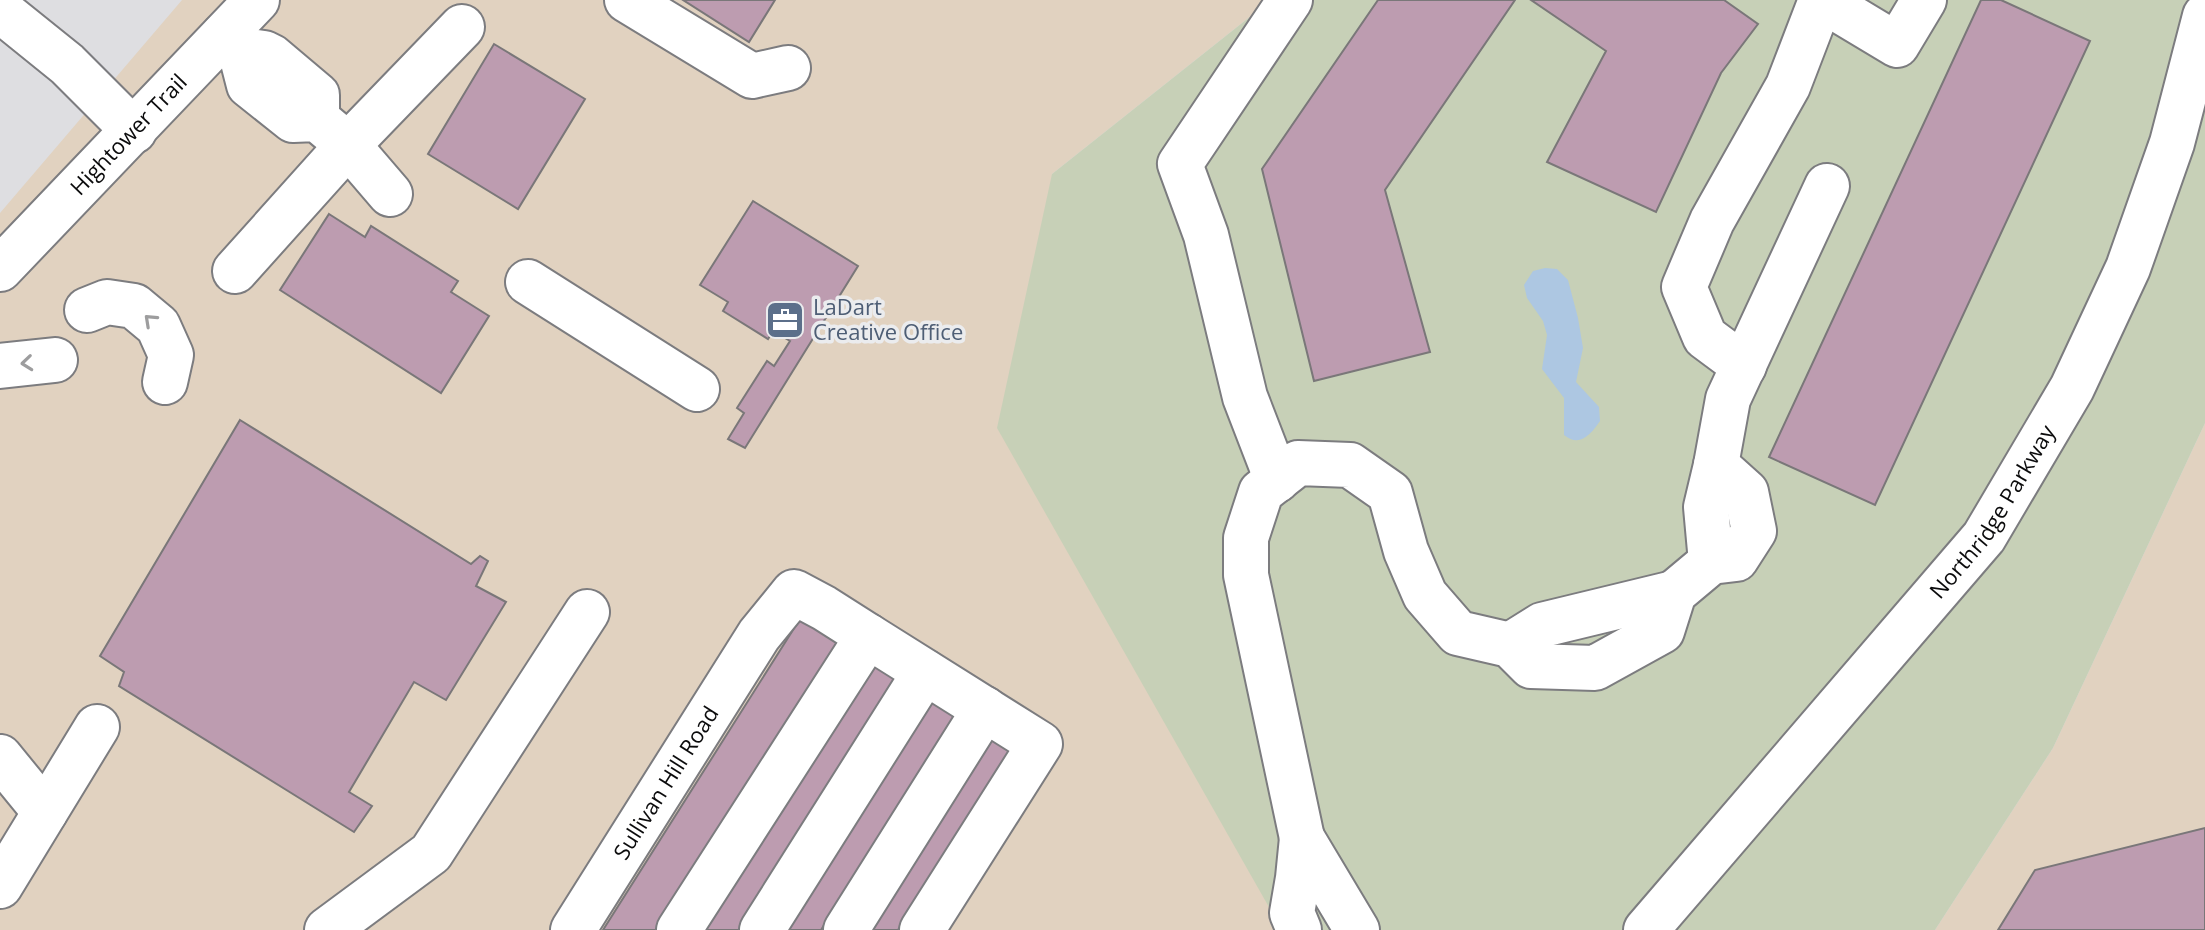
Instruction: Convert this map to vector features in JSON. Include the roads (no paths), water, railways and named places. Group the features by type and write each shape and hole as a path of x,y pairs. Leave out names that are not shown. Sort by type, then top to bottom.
{"street":[{"name":"Hightower Trail","path":"0,269 134,131 232,42 257,0"},
{"path":"627,0 752,76 788,68"},
{"path":"1277,480 1245,397 1206,235 1180,164 1290,0"},
{"path":"1744,366 1705,337 1684,287 1712,221 1788,86 1822,0 1897,45 1924,0"},
{"path":"0,10 67,64 134,131"},
{"name":"Northridge Parkway","path":"1646,930 1984,537 2072,388 2128,268 2172,143 2196,89 2205,16"},
{"path":"235,271 332,132 462,27"},
{"path":"232,42 272,57 317,95 332,132 390,194"},
{"path":"1299,930 1292,913 1302,838 1246,575 1246,538 1261,492 1298,463 1350,465 1390,493 1406,551 1425,595 1458,633 1510,645 1531,666 1595,668 1662,631 1674,593 1711,562 1736,559 1754,531 1746,492 1716,465 1728,399 1827,186"},
{"path":"528,282 697,389"},
{"path":"87,310 107,302 134,306 158,326 171,355 165,382"},
{"path":"0,366 55,360"},
{"name":"Sullivan Hill Road","path":"573,930 759,635 794,592 868,636"},
{"path":"327,930 431,853 587,612"},
{"path":"679,930 868,636 1040,744 922,930"},
{"path":"762,930 925,672"},
{"path":"846,930 985,709"},
{"path":"0,886 97,727"},
{"path":"0,757 45,812"},
{"path":"1302,838 1357,930"}],"water":[{"path":"1557,269 1568,280 1583,348 1576,382 1599,407 1600,421 1589,435 1580,440 1564,435 1564,398 1542,369 1547,335 1543,321 1527,298 1524,285 1533,271"}],"place":[{"name":"LaDart Creative Office","path":"785,320"}]}
